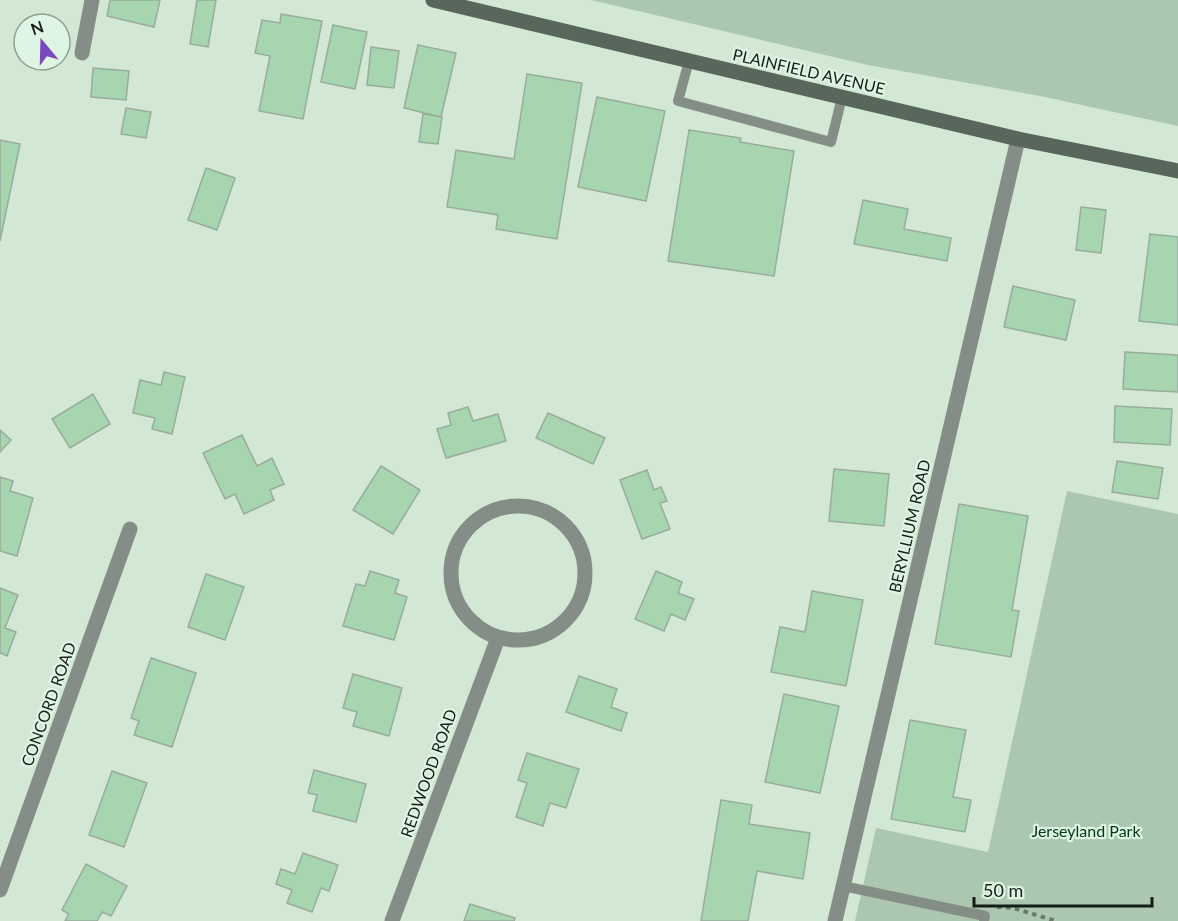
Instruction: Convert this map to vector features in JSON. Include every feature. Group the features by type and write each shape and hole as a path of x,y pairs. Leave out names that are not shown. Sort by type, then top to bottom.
{"street":[{"path":"82,53 92,0"},
{"name":"PLAINFIELD AVENUE","path":"433,0 1018,139 1178,171"},
{"name":"BERYLLIUM ROAD","path":"835,921 1018,139"},
{"path":"517,505 538,508 557,518 572,532 582,551 585,565 584,586 580,600 569,618 553,631 519,641 498,638 468,619 456,602 450,581 451,560 463,534 483,515 517,505"},
{"name":"CONCORD ROAD","path":"0,890 129,529"},
{"name":"REDWOOD ROAD","path":"392,921 498,638"}],"lane":[{"path":"689,61 678,101 831,142 842,97"},
{"path":"843,886 985,919"}],"path":[{"path":"985,919 999,906 1056,921"}],"green space":[{"path":"591,0 1178,0 1178,126 1045,97 868,65"},
{"name":"Jerseyland Park","path":"1067,491 1178,514 1178,921 855,921 876,828 988,852"}],"building":[{"path":"110,0 160,0 154,27 107,16"},
{"path":"197,0 216,0 208,47 190,44"},
{"path":"281,14 322,21 303,119 259,111 270,56 255,53 262,20 280,23"},
{"path":"333,25 367,32 355,89 321,82"},
{"path":"418,45 456,53 441,117 404,108"},
{"path":"371,47 399,51 394,88 367,85"},
{"path":"93,68 129,71 126,100 91,97"},
{"path":"527,74 582,83 557,239 496,229 498,215 447,207 456,150 514,159"},
{"path":"597,97 665,111 646,201 578,187"},
{"path":"126,108 151,112 146,138 121,134"},
{"path":"423,114 442,117 438,144 419,142"},
{"path":"689,130 741,138 740,142 794,151 774,276 668,261"},
{"path":"0,140 20,144 0,241"},
{"path":"206,168 235,178 217,230 188,220"},
{"path":"863,200 908,209 904,229 951,238 947,261 854,244"},
{"path":"1081,207 1106,210 1101,253 1076,250"},
{"path":"1150,234 1178,237 1178,325 1139,321"},
{"path":"1013,286 1075,300 1066,340 1004,327"},
{"path":"1125,352 1178,355 1178,392 1123,389"},
{"path":"164,372 185,377 172,434 152,429 155,418 133,413 140,380 161,385"},
{"path":"93,394 110,424 70,448 52,419"},
{"path":"1115,406 1172,409 1170,445 1114,442"},
{"path":"468,407 473,421 498,414 506,441 446,458 437,429 451,425 448,413"},
{"path":"548,413 605,438 593,464 536,438"},
{"path":"0,430 11,440 0,452"},
{"path":"242,435 257,466 272,458 284,484 270,490 274,500 244,514 235,494 225,499 203,453"},
{"path":"1117,461 1163,468 1158,499 1112,492"},
{"path":"381,466 420,490 393,534 353,510"},
{"path":"834,469 889,474 884,526 829,521"},
{"path":"647,470 654,490 661,487 667,501 660,503 670,529 642,539 620,480"},
{"path":"0,477 13,481 10,491 33,498 17,556 0,551"},
{"path":"959,504 1028,516 1012,610 1019,611 1011,657 935,644"},
{"path":"370,571 399,580 395,593 407,597 394,640 343,626 356,584 365,586"},
{"path":"656,571 682,582 678,593 694,599 685,620 671,614 664,631 635,619"},
{"path":"206,574 244,587 225,640 188,627"},
{"path":"0,588 18,595 5,628 16,632 7,656 0,653"},
{"path":"812,591 863,600 846,686 771,672 780,627 805,632"},
{"path":"151,658 196,673 172,747 134,735 139,721 131,718"},
{"path":"353,674 402,688 389,736 353,726 357,712 343,708"},
{"path":"579,676 617,689 611,707 627,713 621,731 566,712"},
{"path":"784,694 839,706 820,793 765,782"},
{"path":"910,720 966,730 953,797 971,800 965,832 891,819"},
{"path":"527,753 579,769 566,808 550,803 543,826 516,817 527,783 518,780"},
{"path":"314,770 366,784 356,822 313,811 317,795 308,793"},
{"path":"112,771 147,783 124,847 89,835"},
{"path":"721,800 752,805 749,824 810,833 803,879 757,871 748,921 701,921"},
{"path":"303,853 338,865 329,891 321,888 312,912 287,903 292,890 276,884 281,869 295,874"},
{"path":"86,864 127,886 111,916 102,912 97,921 65,921 69,914 62,910"},
{"path":"470,904 515,918 514,921 464,921"}]}
